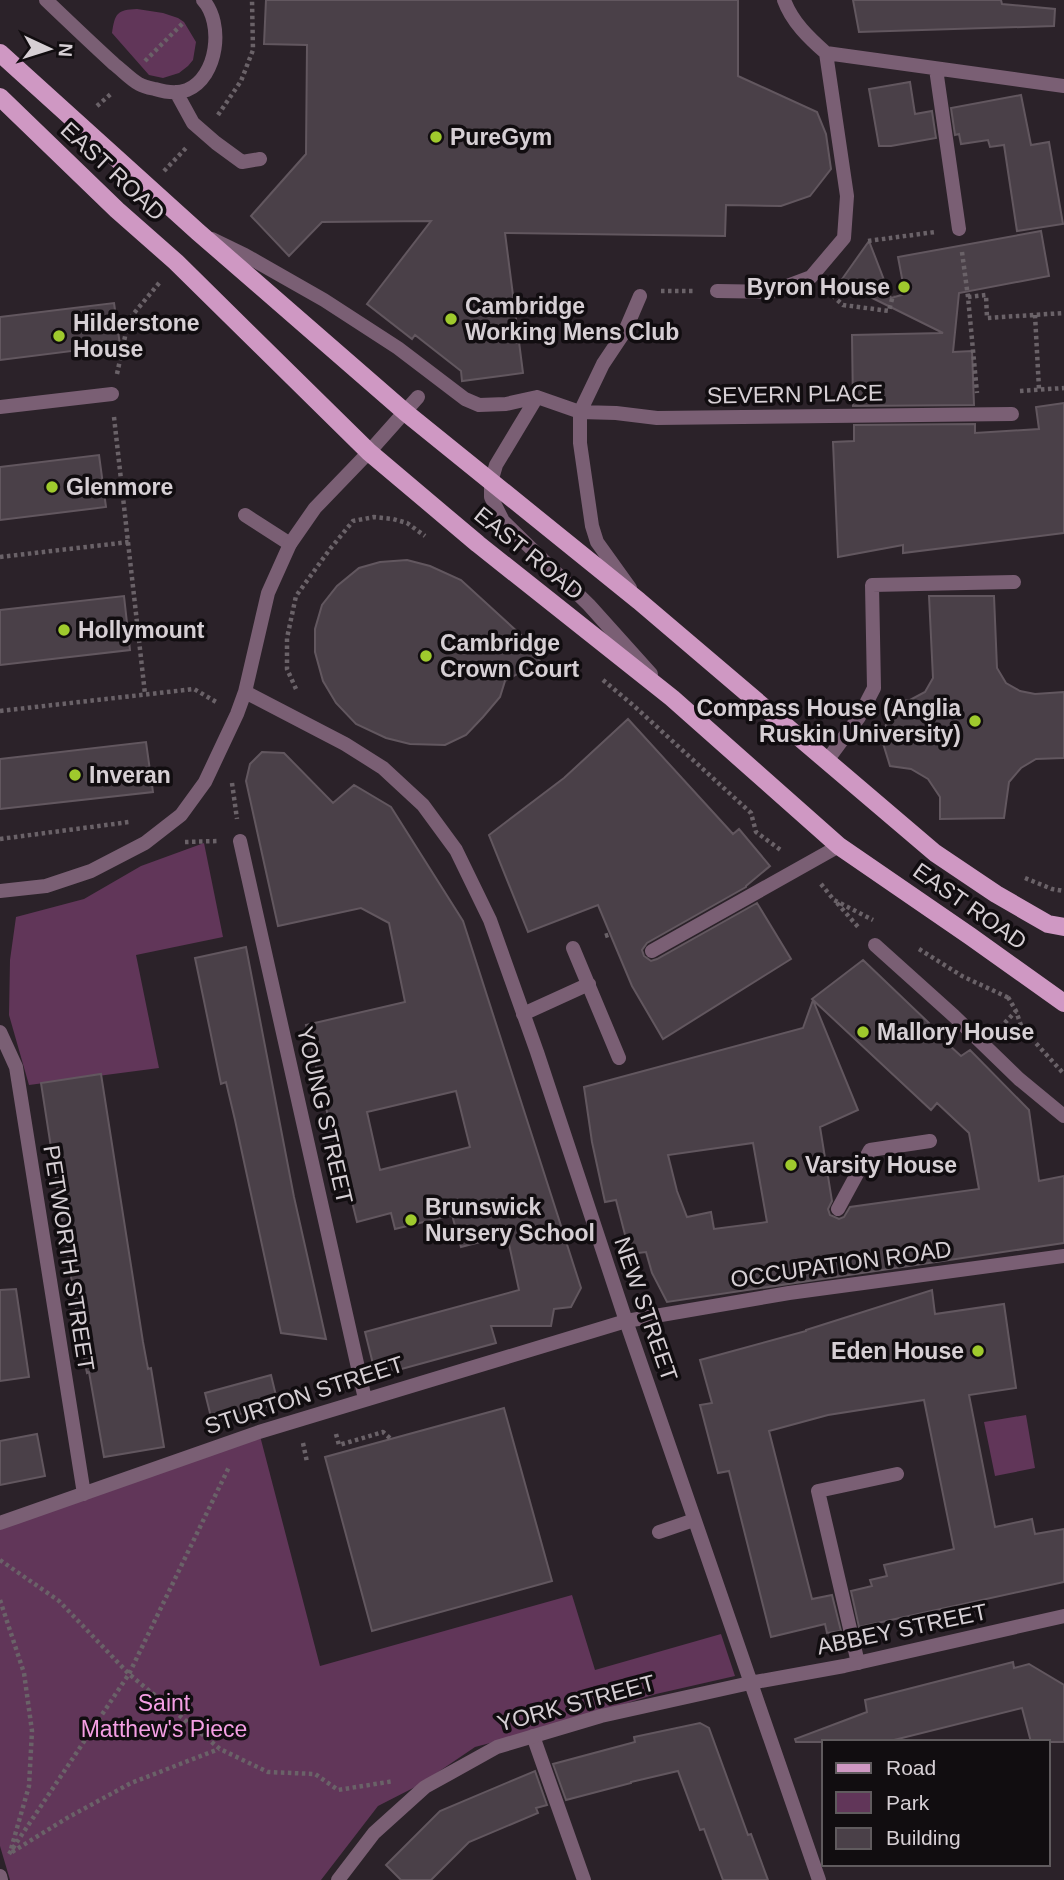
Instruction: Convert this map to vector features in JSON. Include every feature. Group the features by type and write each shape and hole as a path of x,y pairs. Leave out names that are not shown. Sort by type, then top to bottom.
{"main road":[{"name":"EAST ROAD","path":"0,53 198,232 405,412 639,601 935,853 1006,900 1048,923 1064,927"},
{"name":"EAST ROAD","path":"0,97 117,210 176,262 369,452 478,544 673,698 839,846 1064,1003"}],"street":[{"path":"46,0 140,85 176,92 188,89 200,81 214,54 213,15 203,0"},
{"path":"784,0 806,34 826,52 1064,86"},
{"path":"716,291 771,292 811,277 844,238 847,196 826,52"},
{"path":"936,68 959,229"},
{"path":"176,92 193,123 216,143 242,162 260,159"},
{"path":"198,232 324,300 398,348 464,399 479,405 506,404 537,397"},
{"path":"639,601 597,542 584,483 579,443 580,412 603,365 625,331 640,296"},
{"path":"0,407 112,394"},
{"path":"0,891 46,886 91,871 145,843 181,815 205,782 237,714 245,692 268,593 290,544 315,508 418,397"},
{"path":"537,397 496,465 491,482 491,497 503,522 589,605 673,698"},
{"name":"SEVERN PLACE","path":"537,397 580,412 657,418 1012,414"},
{"path":"246,516 290,544"},
{"path":"826,762 859,717 874,688 872,585 1014,582"},
{"name":"NEW STREET","path":"245,692 345,744 383,768 423,805 456,850 490,920 750,1683 819,1870"},
{"name":"YOUNG STREET","path":"240,841 365,1399"},
{"path":"652,951 839,846"},
{"path":"875,946 1064,1116"},
{"path":"573,948 619,1058"},
{"path":"523,1014 589,984"},
{"name":"PETWORTH STREET","path":"0,1032 16,1067 84,1494"},
{"path":"838,1209 870,1150 930,1141"},
{"name":"OCCUPATION ROAD","path":"625,1321 841,1281 1064,1256"},
{"name":"STURTON STREET","path":"0,1523 247,1436 625,1321"},
{"path":"851,1664 818,1491 897,1474"},
{"path":"659,1532 694,1520"},
{"name":"ABBEY STREET","path":"750,1683 851,1664 1064,1616"},
{"name":"YORK STREET","path":"338,1880 374,1833 425,1787 497,1747 601,1717 750,1683"},
{"path":"533,1737 584,1880"}],"path":[{"path":"143,62 184,22"},
{"path":"844,238 863,242 959,229 979,415"},
{"path":"117,327 130,318 176,262"},
{"path":"811,277 843,305 889,311 893,295"},
{"path":"640,296 662,290 716,291"},
{"path":"968,297 986,295 987,318 1064,313"},
{"path":"1035,315 1039,390"},
{"path":"130,318 112,394 145,694"},
{"path":"1013,391 1064,388"},
{"path":"296,719 305,700 293,686 287,669 287,638 296,596 330,549 353,521 374,517 407,523 428,538"},
{"path":"0,557 129,542"},
{"path":"603,680 751,813 757,832 784,853 801,856 834,900 875,946"},
{"path":"0,711 194,688 237,714"},
{"path":"0,839 130,822"},
{"path":"1052,889 1064,890"},
{"path":"834,900 879,924"},
{"path":"914,946 962,976 1009,999"},
{"path":"1024,1010 1016,1011 1024,1034 1064,1073"},
{"path":"335,1430 339,1445 383,1432 391,1439"},
{"path":"4,1860 129,1674 233,1459 247,1436"},
{"path":"302,1439 307,1462"},
{"path":"0,1560 59,1601 129,1674 220,1749 268,1772 315,1774 338,1790 404,1779 425,1787"},
{"path":"0,1600 24,1673 32,1731 29,1786 10,1854"},
{"path":"10,1854 67,1818 131,1783 220,1749"}],"green space":[{"path":"137,9 163,13 184,22 196,42 193,60 179,73 163,78 149,75 112,33 118,14"},
{"path":"204,843 223,937 136,955 159,1068 29,1085 9,1015 10,960 16,917 84,899 141,866"},
{"path":"1026,1415 1035,1468 995,1476 984,1422"},
{"name":"Saint Matthew's Piece","path":"259,1432 320,1666 572,1595 595,1670 721,1634 735,1676 656,1694 565,1723 475,1747 419,1785 378,1806 321,1880 10,1880 0,1846 0,1521"}],"building":[{"path":"266,0 738,0 738,76 817,112 826,134 831,169 810,196 781,206 726,205 725,236 505,233 523,373 462,381 461,371 415,335 412,339 367,304 431,221 322,222 289,256 251,216 306,154 307,45 264,44"},
{"path":"853,0 1001,0 1002,4 1055,9 1054,26 859,32"},
{"path":"910,82 915,114 932,111 936,138 879,146 869,89"},
{"path":"1021,95 1031,145 1049,142 1063,224 1017,231 1004,145 990,147 988,140 961,144 959,134 955,135 951,108"},
{"path":"1041,231 1049,276 959,293 953,352 972,351 974,405 853,406 852,335 943,333 840,282 869,241 891,298 905,294 898,257"},
{"name":"Hilderstone House","path":"114,303 120,345 0,360 0,317"},
{"path":"1064,403 1064,533 903,553 903,545 838,557 833,442 854,441 854,425 975,424 975,433 1039,429 1036,407"},
{"name":"Glenmore","path":"99,455 106,507 0,520 0,467"},
{"name":"Cambridge Crown Court","path":"407,560 430,566 461,580 521,635 540,661 505,681 500,697 483,717 466,735 445,745 410,744 386,738 356,724 336,703 323,681 315,652 315,629 322,605 337,586 359,568 380,562"},
{"name":"Hollymount","path":"124,596 130,650 0,665 0,610"},
{"name":"Compass House (Anglia Ruskin University)","path":"929,596 994,596 997,668 1006,683 1020,691 1035,694 1064,692 1064,758 1036,759 1021,768 1009,782 1004,818 940,819 940,797 928,779 911,769 890,766 882,740 892,702 910,700 925,692 933,678"},
{"path":"628,719 733,834 739,829 770,866 746,887 647,943 642,950 644,956 651,961 657,959 757,903 791,959 663,1039 632,986 598,905 528,932 489,835 564,778"},
{"name":"Inveran","path":"146,742 153,792 0,809 0,759"},
{"path":"262,752 284,753 333,803 354,785 391,807 463,921 581,1288 571,1307 554,1309 551,1326 491,1326 496,1343 376,1376 365,1332 519,1290 507,1235 461,1247 452,1215 395,1229 391,1213 357,1222 306,1025 405,1002 389,923 361,908 278,926 246,781 250,764","holes":["456,1091 470,1147 380,1170 367,1112"]},
{"path":"246,947 294,1197 326,1339 281,1333 226,1082 221,1084 195,958"},
{"name":"Varsity House","path":"863,960 961,1056 970,1050 1029,1110 1039,1181 1064,1176 1064,1243 667,1302 652,1273 646,1252 630,1254 616,1200 605,1202 584,1087 803,1028 813,1000 858,1110 820,1127 832,1201 828,1209 830,1215 839,1219 844,1217 850,1207 979,1189 969,1133 937,1103 931,1110 812,999","holes":["753,1143 767,1222 714,1229 711,1212 687,1217 668,1155"]},
{"path":"101,1074 143,1342 148,1369 151,1368 164,1447 104,1457 89,1372 87,1373 83,1354 41,1083"},
{"path":"16,1289 29,1377 0,1381 0,1290"},
{"path":"932,1290 935,1314 1004,1304 1016,1388 969,1395 995,1527 1032,1519 1035,1534 1064,1529 1064,1582 859,1627 851,1591 872,1586 870,1580 887,1576 884,1565 954,1549 924,1400 828,1415 769,1431 812,1599 832,1595 841,1631 827,1633 825,1624 771,1637 729,1471 718,1473 700,1405 712,1403 700,1360 806,1331"},
{"path":"271,1375 278,1404 212,1421 205,1393"},
{"path":"504,1408 552,1581 372,1631 325,1457"},
{"path":"37,1434 45,1476 0,1485 0,1441"},
{"path":"1013,1662 1014,1668 1029,1664 1064,1685 1064,1742 1030,1740 1022,1708 894,1740 796,1742 795,1739 867,1712 865,1700"},
{"path":"700,1723 709,1728 748,1835 751,1834 768,1880 723,1880 704,1829 700,1830 678,1771 566,1800 553,1764 635,1742 634,1737"},
{"path":"535,1771 547,1805 536,1808 538,1813 469,1842 431,1880 401,1880 386,1865 440,1811"}],"place":[{"name":"PureGym","path":"436,137"},
{"name":"Byron House","path":"904,287"},
{"name":"Cambridge Working Mens Club","path":"451,319"},
{"name":"Hilderstone House","path":"59,336"},
{"name":"Glenmore","path":"52,487"},
{"name":"Hollymount","path":"64,630"},
{"name":"Cambridge Crown Court","path":"426,656"},
{"name":"Compass House (Anglia Ruskin University)","path":"975,721"},
{"name":"Inveran","path":"75,775"},
{"name":"Mallory House","path":"863,1032"},
{"name":"Varsity House","path":"791,1165"},
{"name":"Brunswick Nursery School","path":"411,1220"},
{"name":"Eden House","path":"978,1351"}]}
